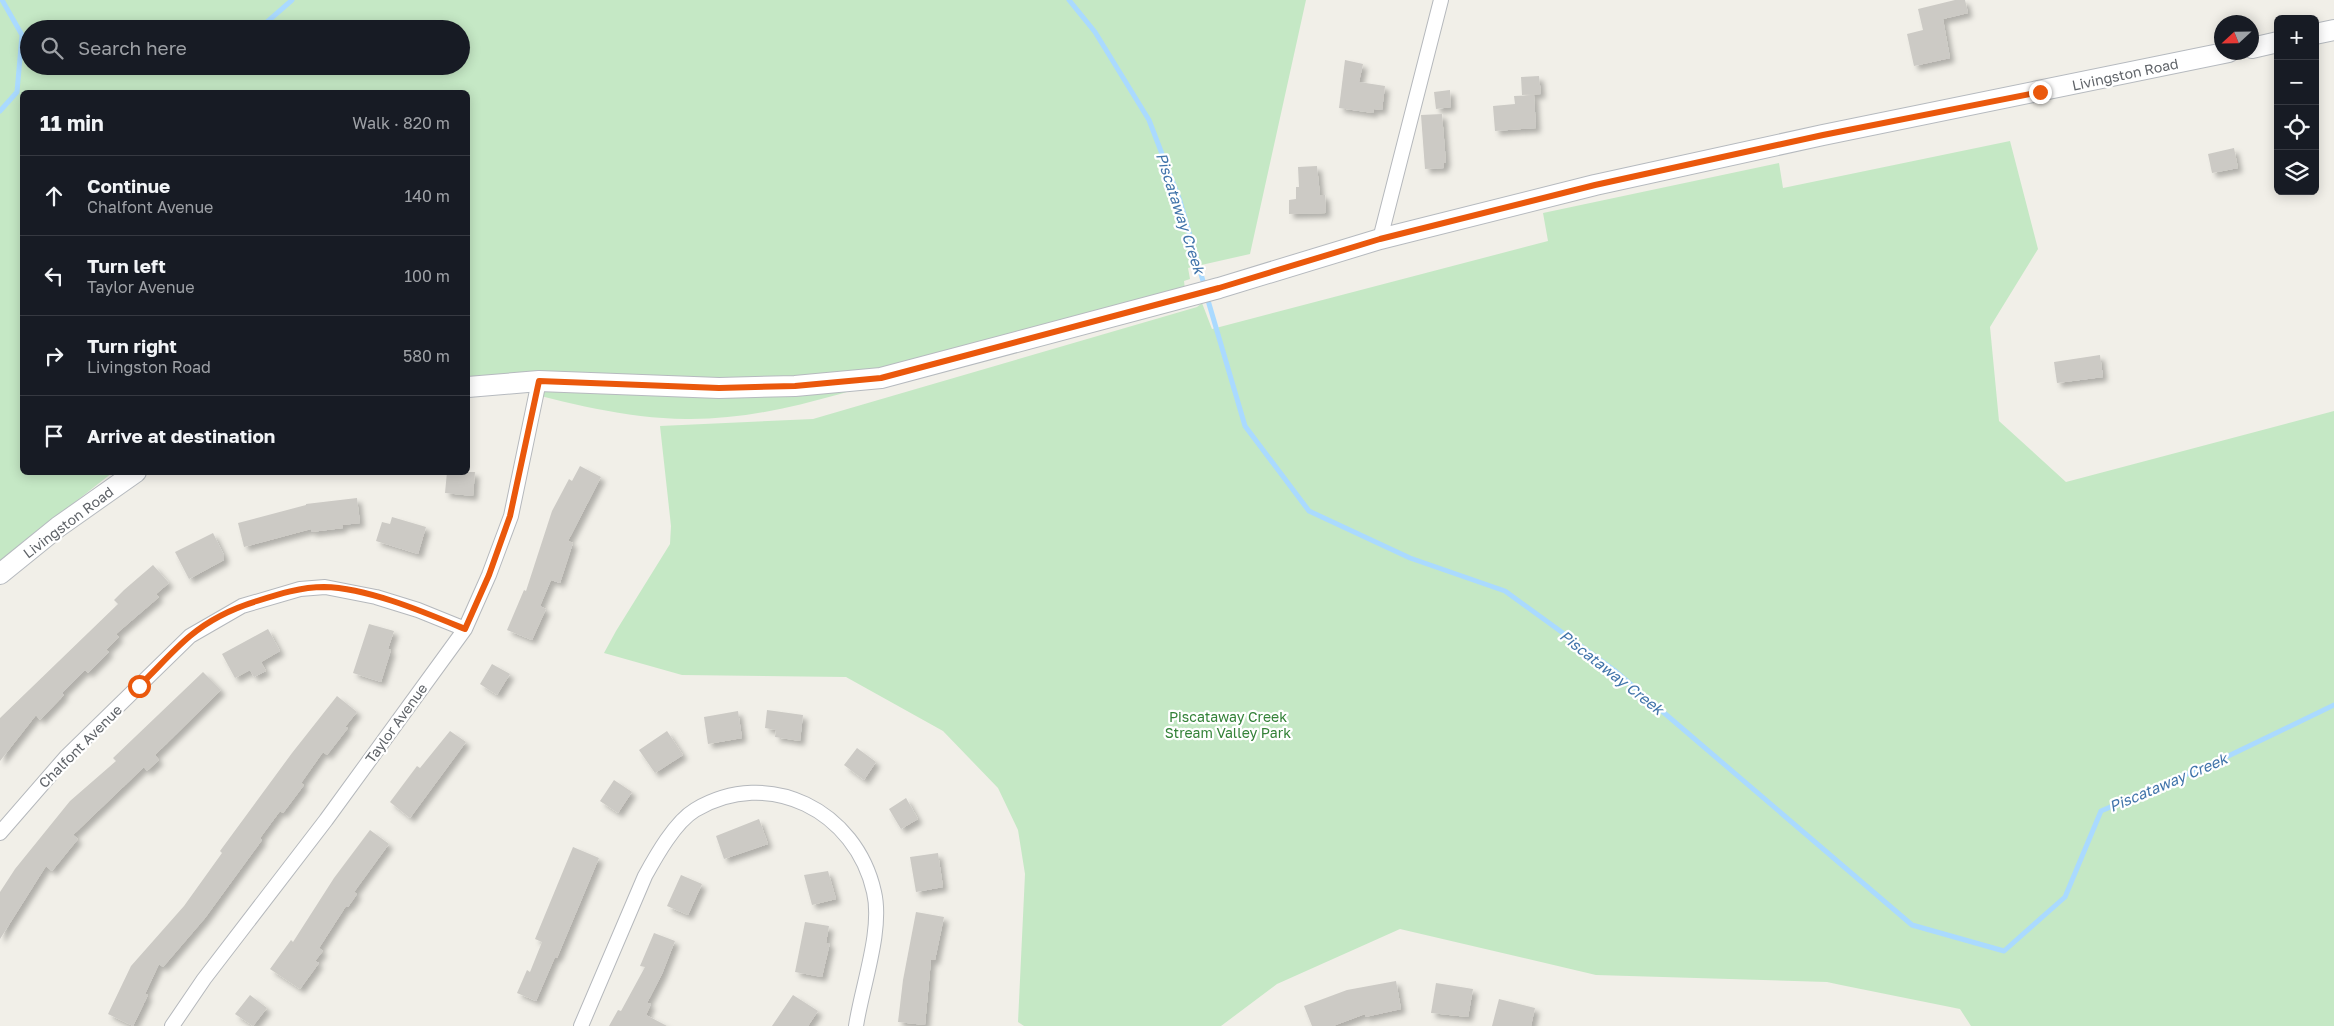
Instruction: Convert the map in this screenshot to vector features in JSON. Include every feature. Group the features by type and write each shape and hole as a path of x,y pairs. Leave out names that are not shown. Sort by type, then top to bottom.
{"main road":[{"path":"2319,33 2334,30"},
{"path":"2259,46 2274,43"},
{"name":"Livingston Road","path":"470,387 539,381 719,388 795,386 881,378 1155,306 1380,239 1595,185 1814,137 2214,55"},
{"name":"Livingston Road","path":"0,574 58,527 132,475"}],"street":[{"path":"1380,239 1441,0"},
{"name":"Taylor Avenue","path":"172,1026 204,979 326,820 465,629 489,575 510,516 539,381"},
{"name":"Chalfont Avenue","path":"0,833 66,757 190,636 242,606 300,589 325,587 376,597 418,610 465,629"},
{"path":"581,1026 645,876 657,853 693,811 727,797 762,792 788,796 801,801 832,822 855,845 869,874 874,894 874,930 856,1026"}],"green space":[{"path":"0,0 1306,0 1250,254 1188,268 1190,279 1184,281 1185,290 1117,311 830,397 773,410 715,418 686,419 630,415 548,398 470,378 470,90 20,90 20,475 109,475 0,561"},
{"name":"Piscataway Creek Stream Valley Park","path":"2010,141 2038,249 1990,327 1999,421 2066,482 2334,411 2334,1026 1971,1026 1960,1009 1827,982 1596,975 1400,929 1277,984 1221,1026 1024,1026 1018,1022 1025,874 1018,830 998,788 943,731 846,677 682,675 604,653 670,544 671,526 660,426 813,419 1197,307 1202,303 1212,329 1548,241 1543,213 1779,163 1783,188"}],"building":[{"path":"1955,0 1965,0 1968,13 1943,19 1950,58 1914,66 1907,34 1923,30 1918,9"},
{"path":"1345,60 1363,64 1359,82 1385,86 1382,110 1374,109 1373,113 1339,108"},
{"path":"1539,76 1541,94 1522,95 1521,77"},
{"path":"1450,90 1451,107 1436,109 1434,92"},
{"path":"1534,95 1536,128 1495,131 1493,106 1515,104 1514,96"},
{"path":"1442,114 1446,163 1444,163 1444,168 1425,169 1421,115"},
{"path":"2234,148 2238,168 2212,173 2208,154"},
{"path":"1317,166 1320,195 1325,195 1326,213 1289,214 1289,200 1296,199 1296,187 1299,187 1298,167"},
{"path":"2100,355 2103,377 2057,383 2054,362"},
{"path":"580,466 601,477 568,541 573,543 560,583 551,580 540,606 546,609 532,640 507,630 524,590 526,591 552,511 569,479 572,481"},
{"path":"470,472 475,472 473,496 445,493 447,475 470,475"},
{"path":"357,498 360,523 342,525 343,528 311,532 311,529 244,547 238,523 306,504"},
{"path":"392,517 426,527 418,554 376,541 382,522 390,524"},
{"path":"213,533 224,555 224,560 189,579 175,552"},
{"path":"153,565 169,583 156,594 159,597 116,634 119,637 106,650 109,652 88,673 85,670 62,693 64,695 40,720 36,715 0,761 0,718 118,604 114,600 124,590"},
{"path":"369,624 394,631 388,649 391,650 381,682 353,673"},
{"path":"268,629 280,651 261,662 266,671 254,677 250,670 235,678 222,654"},
{"path":"492,664 510,674 497,695 480,684"},
{"path":"203,672 221,690 155,755 159,760 147,771 144,767 73,835 78,839 52,871 46,866 0,939 0,892 15,869 70,801 116,761 113,758"},
{"path":"337,696 357,712 345,727 348,728 327,755 323,752 301,783 304,785 283,813 280,811 260,838 262,840 205,918 163,967 159,964 145,994 148,995 133,1026 108,1014 131,966 184,906 222,853 220,851 292,753"},
{"path":"767,710 803,715 800,741 775,737 776,730 765,728"},
{"path":"738,711 742,738 708,744 704,717"},
{"path":"450,731 466,742 410,818 390,802 417,766 420,768"},
{"path":"667,731 683,755 655,773 639,750"},
{"path":"857,748 876,762 864,780 844,765"},
{"path":"614,780 632,792 618,813 600,801"},
{"path":"906,798 918,819 901,829 889,809"},
{"path":"759,819 768,844 724,859 716,836"},
{"path":"370,830 389,844 354,892 357,894 348,907 346,906 319,948 323,951 315,961 319,963 300,989 270,969 291,940 293,942 334,878"},
{"path":"573,847 599,858 557,958 555,957 536,1001 517,993 527,970 530,972 542,942 535,939"},
{"path":"938,853 943,887 916,892 910,857"},
{"path":"828,871 836,899 812,905 804,875"},
{"path":"681,875 702,884 688,915 667,906"},
{"path":"916,912 944,917 935,960 931,960 925,1025 898,1022 903,980"},
{"path":"805,922 829,926 826,943 830,943 822,977 795,972"},
{"path":"654,933 675,941 662,974 647,1003 651,1004 646,1015 667,1026 609,1026 618,1010 621,1011 645,967 640,966"},
{"path":"1396,981 1401,1009 1365,1017 1365,1014 1333,1026 1312,1026 1304,1006 1347,990"},
{"path":"1436,983 1473,989 1468,1017 1431,1013"},
{"path":"250,995 267,1008 253,1026 235,1014"},
{"path":"793,995 818,1011 808,1026 772,1026"},
{"path":"1499,999 1535,1008 1531,1026 1492,1026"}],"waterway":[{"name":"Piscataway Creek","path":"2,0 20,32"},
{"name":"Piscataway Creek","path":"269,20 292,0"},
{"name":"Piscataway Creek","path":"1069,0 1095,32 1149,120 1180,201 1205,288"},
{"path":"0,111 17,92 20,58"},
{"name":"Piscataway Creek","path":"1207,297 1245,426 1309,511 1410,558 1505,591 1614,670 1912,925 2004,951 2065,897 2101,811 2220,760 2334,705"}],"route":[{"path":"139,686 190,636 204,626 242,606 270,596 300,589 325,587 376,597 418,610 465,629 489,575 510,516 531,427 539,381 719,388 795,386 881,378 1219,288 1380,239 1595,185 1823,135 2040,92"}]}
